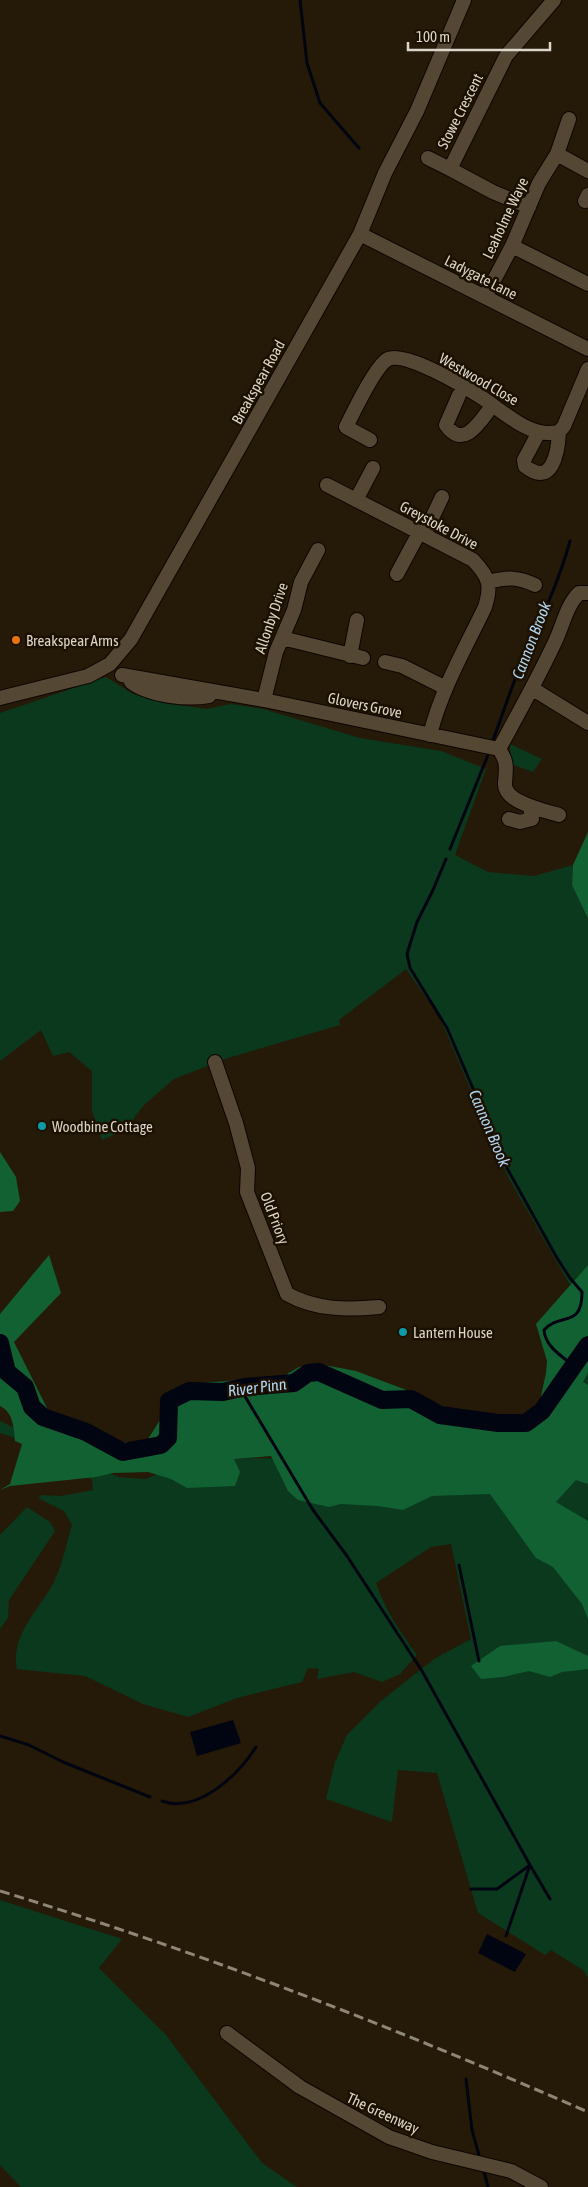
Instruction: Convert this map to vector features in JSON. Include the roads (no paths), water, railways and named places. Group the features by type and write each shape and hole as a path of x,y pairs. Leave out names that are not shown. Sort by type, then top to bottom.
{"street":[{"name":"Breakspear Road","path":"0,698 88,676 110,664 131,639 360,234 385,173 416,111 464,0"},
{"name":"Stowe Crescent","path":"529,207 493,192 450,169 506,56 554,0"},
{"name":"Leaholme Waye","path":"485,297 512,246 539,183 557,154 569,119"},
{"path":"557,154 588,171"},
{"path":"428,158 450,169"},
{"name":"Ladygate Lane","path":"360,234 588,349"},
{"path":"512,246 588,284"},
{"name":"Westwood Close","path":"370,440 346,427 378,369 388,359 397,358 410,360 444,374 492,406 538,432 559,432"},
{"path":"538,432 524,460 525,466 532,472 541,473 549,469 556,458 559,432 564,426 588,369"},
{"path":"459,395 446,425 449,431 458,436 467,435 473,430 492,406"},
{"path":"356,500 372,468"},
{"name":"Greystoke Drive","path":"327,485 474,560 484,571 489,582"},
{"path":"396,574 442,497"},
{"name":"Allonby Drive","path":"264,700 276,652 294,610 300,582 318,550"},
{"path":"430,735 438,706 485,607 488,598 489,582 507,577 520,578 535,585"},
{"path":"559,815 530,807 512,797 504,786 506,760 499,749 556,640 571,601 580,592 588,593"},
{"path":"282,638 357,657 357,620"},
{"path":"385,662 402,666 446,688"},
{"name":"Glovers Grove","path":"110,664 137,687 171,695 187,698 224,693 499,749"},
{"path":"532,689 588,723"},
{"path":"509,819 520,822 532,819 530,807"},
{"name":"Old Priory","path":"214,1062 236,1123 248,1168 247,1192 287,1294 324,1308 356,1309 378,1306"},
{"name":"The Greenway","path":"228,2033 300,2087 368,2127 389,2137 432,2152 481,2163 521,2175 541,2187"}],"waterway":[{"path":"300,0 307,63 320,103 359,148"},
{"name":"Cannon Brook","path":"493,740 516,676 554,589 570,541"},
{"name":"Cannon Brook","path":"450,849 488,755"},
{"name":"Cannon Brook","path":"446,859 417,922 407,954 410,968 447,1028 508,1170 557,1258 582,1292 581,1304 574,1316 550,1325 544,1330 550,1346 573,1365"},
{"name":"River Pinn","path":"0,1343 7,1372 25,1387 32,1407 43,1417 86,1432 123,1452 161,1445 168,1438 169,1401 189,1391 223,1392 245,1387 294,1383 308,1373 319,1372 382,1400 411,1399 440,1415 498,1423 526,1423 542,1411 588,1345"},
{"path":"240,1388 313,1510 347,1556 422,1671 530,1865 506,1936"},
{"path":"459,1565 479,1661"},
{"path":"0,1736 29,1745 63,1762 150,1797"},
{"path":"162,1801 176,1804 203,1797 228,1780 256,1747"},
{"path":"471,1889 497,1889 530,1865 550,1899"},
{"path":"466,2079 472,2130 480,2159"},
{"path":"483,2168 488,2187"}],"railway":[{"path":"0,1891 150,1939 297,1993 371,2021 588,2112"}],"place":[{"name":"Breakspear Arms","path":"16,640"},
{"name":"Woodbine Cottage","path":"42,1126"},
{"name":"Lantern House","path":"403,1332"}]}
